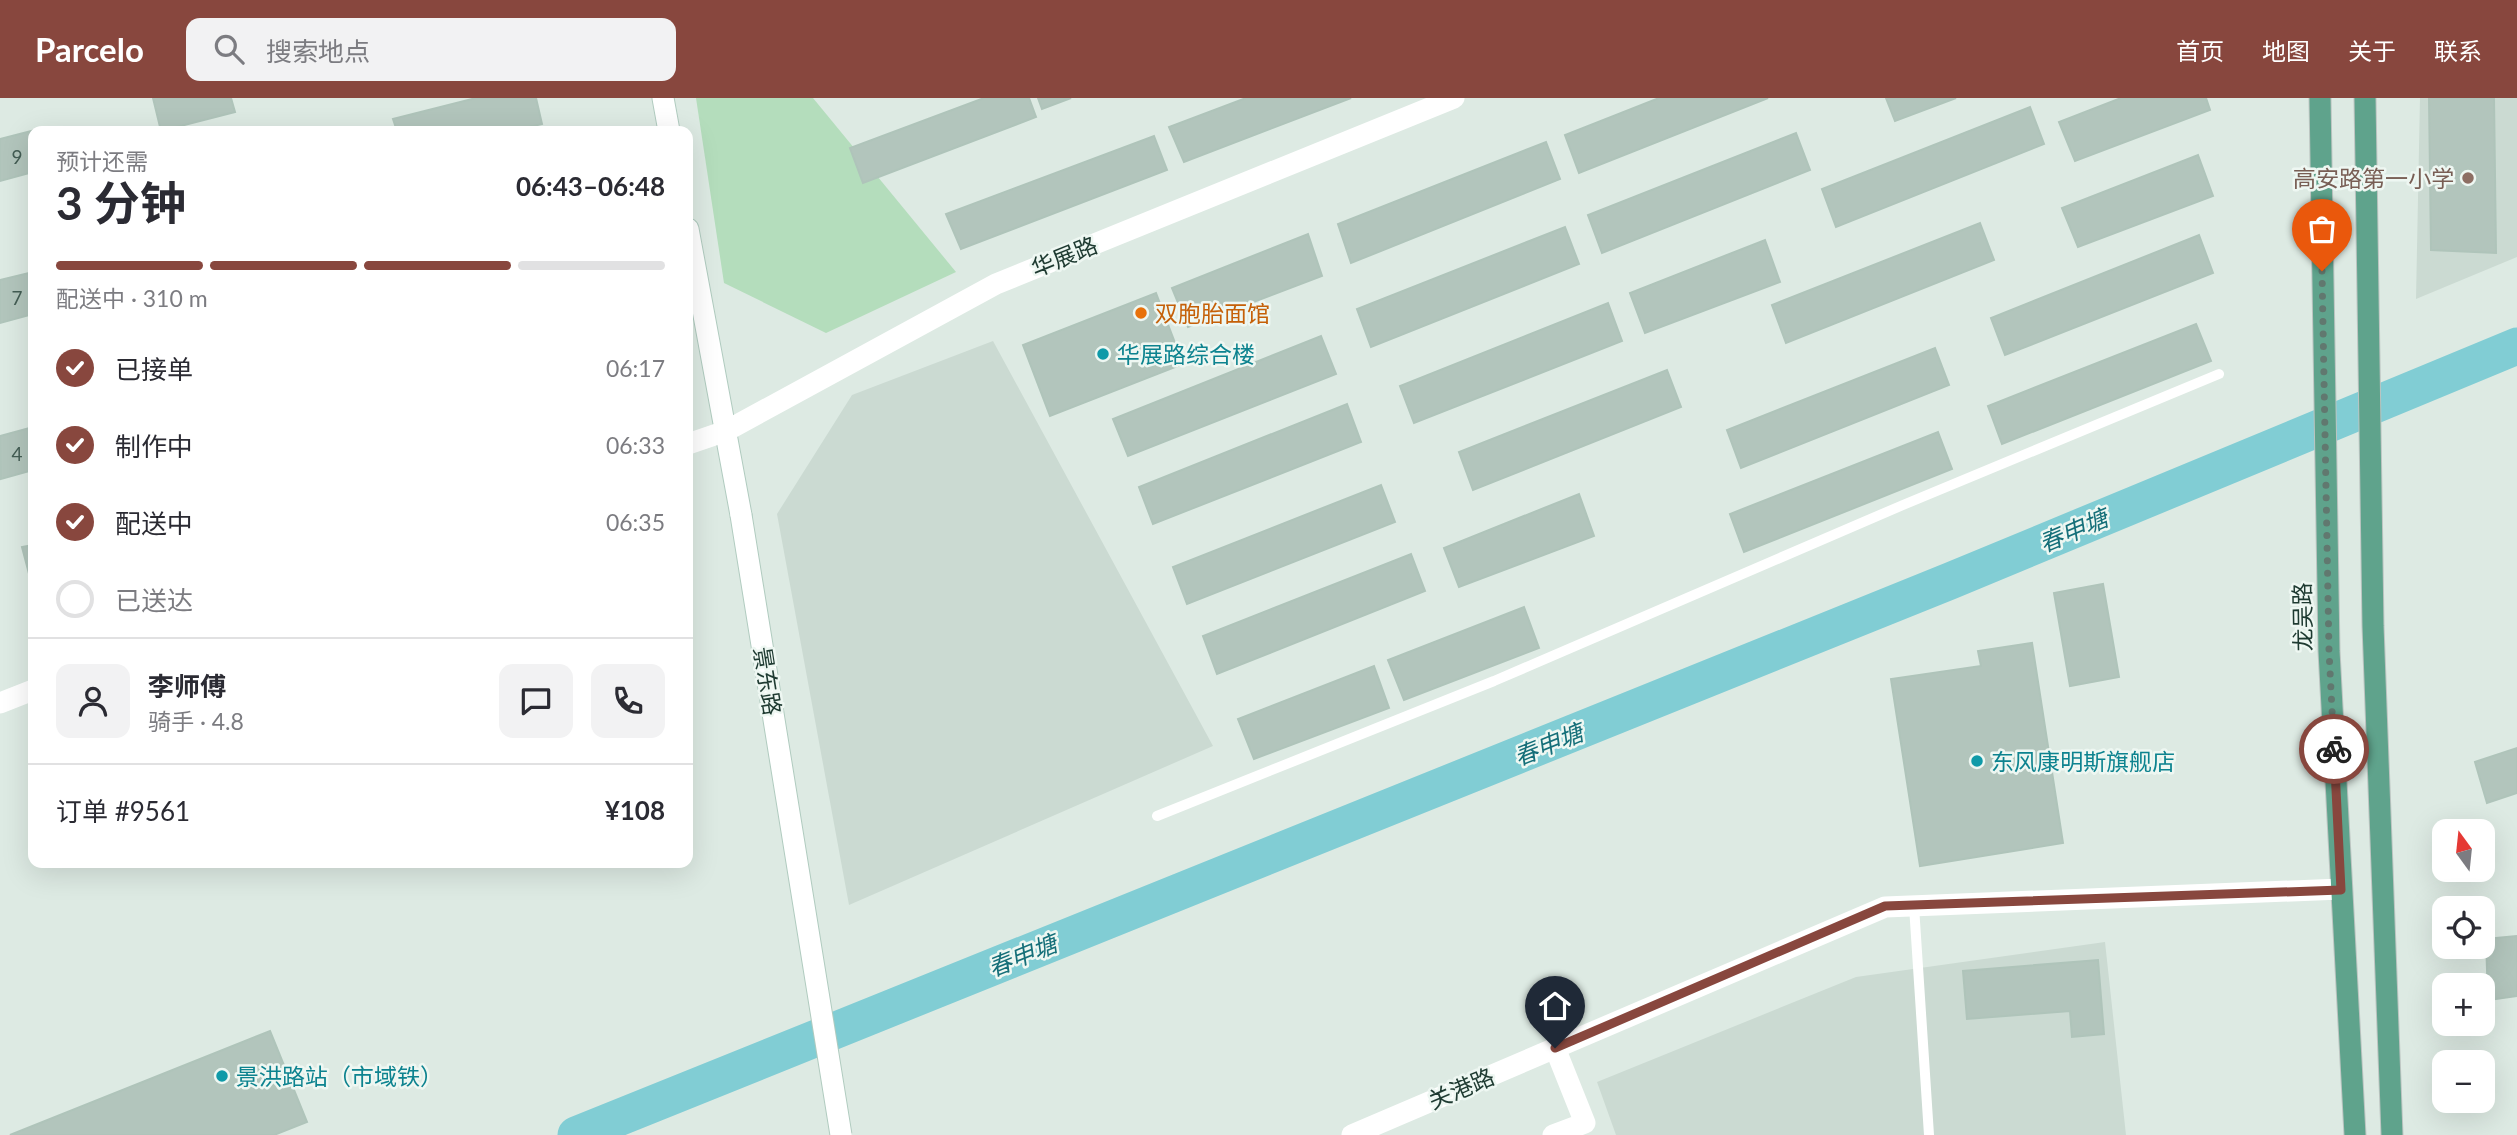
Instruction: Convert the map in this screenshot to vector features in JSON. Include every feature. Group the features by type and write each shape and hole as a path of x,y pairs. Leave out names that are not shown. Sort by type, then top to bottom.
{"main road":[{"name":"龙吴路","path":"2320,98 2329,651 2355,1135"},
{"path":"2365,98 2372,626 2392,1135"}],"street":[{"path":"663,98 668,126"},
{"name":"华展路","path":"693,442 726,431 996,284 1445,100"},
{"name":"景东路","path":"693,256 741,515 841,1135"},
{"path":"0,702 28,692"},
{"name":"关港路","path":"1352,1135 1885,906 2341,890"},
{"path":"1553,1135 1588,1129 1555,1048"}],"lane":[{"path":"1157,816 1494,681 1903,505 2219,374"},
{"path":"1914,905 1929,1135"}],"shaded area":[{"name":"高安路第一小学","path":"2420,98 2517,98 2517,257 2416,299"},
{"path":"993,341 1213,746 849,905 777,514 852,395"},
{"path":"2105,942 2126,1135 1616,1135 1597,1082 1856,977"}],"green space":[{"path":"696,98 813,98 956,272 826,333 724,283"}],"building":[{"path":"153,98 231,98 235,112 180,126 160,126"},
{"path":"476,98 536,98 542,124 395,126 393,119"},
{"path":"984,98 1029,98 1036,117 863,183 850,148"},
{"path":"1038,98 1071,98 1042,109"},
{"path":"1246,98 1351,98 1184,162 1169,127"},
{"path":"1659,98 1768,98 1579,173 1565,135"},
{"path":"1886,98 1956,98 1895,121"},
{"path":"2121,98 2206,98 2210,110 2075,161 2059,122"},
{"path":"2429,98 2494,98 2496,253 2431,250"},
{"path":"2030,107 2044,144 1836,227 1822,189"},
{"path":"28,132 28,173 0,181 0,139"},
{"path":"1796,133 1810,170 1602,253 1588,215"},
{"path":"1154,136 1167,170 961,249 946,214"},
{"path":"1546,142 1560,179 1351,263 1338,224"},
{"path":"2198,155 2213,196 2078,247 2062,208"},
{"path":"1980,223 1994,260 1786,343 1772,305"},
{"path":"1565,227 1579,264 1371,347 1357,309"},
{"path":"1308,234 1322,276 1188,327 1172,288"},
{"path":"2199,235 2213,273 2005,355 1991,318"},
{"path":"1765,240 1780,282 1645,333 1630,293"},
{"path":"28,273 28,315 0,323 0,280"},
{"name":"华展路综合楼","path":"1156,293 1183,364 1050,416 1023,345"},
{"path":"1608,303 1622,341 1414,423 1400,386"},
{"path":"2196,324 2211,361 2002,444 1988,406"},
{"path":"1321,336 1336,374 1128,456 1113,419"},
{"path":"1935,348 1949,385 1741,468 1727,430"},
{"path":"1667,370 1681,407 1473,490 1459,452"},
{"path":"1347,404 1361,442 1153,524 1139,487"},
{"path":"28,428 28,471 1,479 0,436"},
{"path":"1938,432 1952,469 1744,552 1730,514"},
{"path":"1381,485 1395,522 1187,604 1173,567"},
{"path":"1579,494 1594,536 1459,587 1444,548"},
{"path":"28,546 28,570 22,547"},
{"path":"1411,554 1425,591 1217,674 1203,636"},
{"path":"2103,584 2119,677 2070,686 2054,593"},
{"path":"1524,607 1539,648 1404,700 1388,660"},
{"name":"东风康明斯旗舰店","path":"2032,643 2063,843 1920,866 1891,679 1981,666 1978,651"},
{"path":"1374,666 1389,708 1254,759 1238,719"},
{"path":"2517,748 2517,793 2487,803 2475,762"},
{"path":"2517,936 2517,996 2495,999 2495,973 2487,973 2487,959 2495,959 2495,938"},
{"path":"2098,960 2104,1034 2072,1037 2070,1011 1967,1019 1963,971"},
{"name":"景洪路站（市域铁）","path":"270,1031 307,1122 274,1135 10,1135"}],"waterway":[{"name":"春申塘","path":"576,1135 1950,581 2517,346"}],"way so far":[{"path":"2322,271 2329,651 2334,749"}],"place":[{"name":"高安路第一小学","path":"2468,178"},
{"name":"双胞胎面馆","path":"1141,313"},
{"name":"华展路综合楼","path":"1103,354"},
{"name":"东风康明斯旗舰店","path":"1977,761"},
{"name":"景洪路站（市域铁）","path":"222,1076"}],"route":[{"path":"1555,1048 1885,906 2341,890 2334,749"}]}
